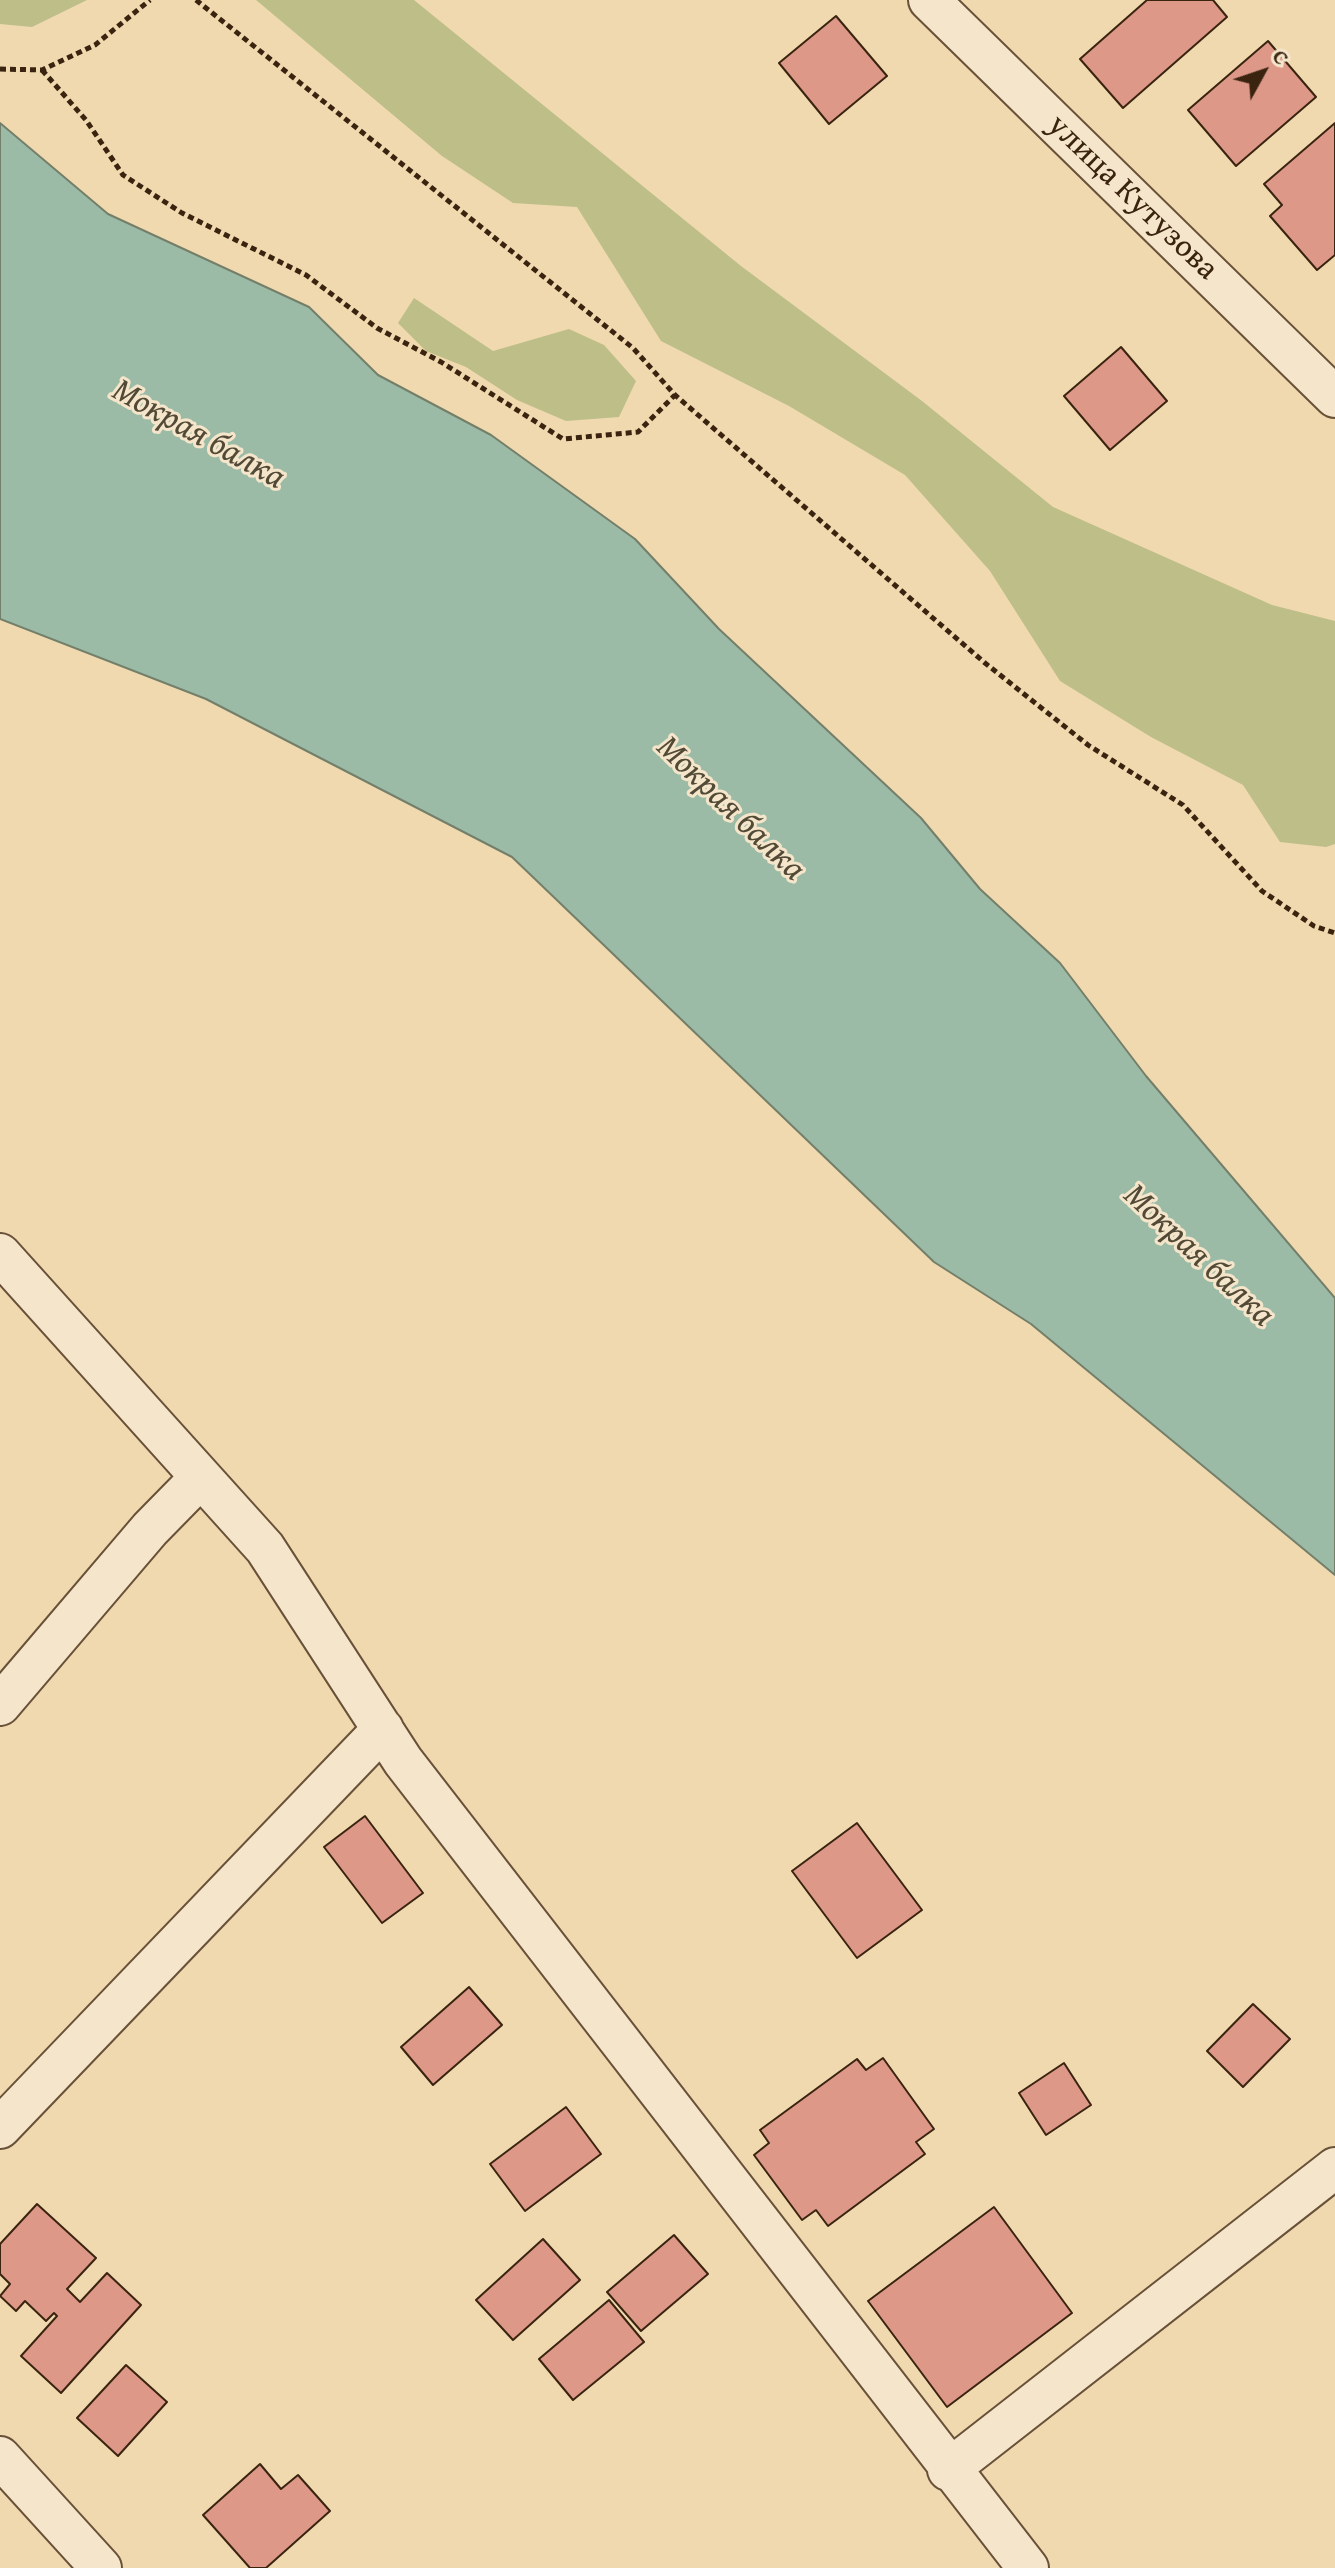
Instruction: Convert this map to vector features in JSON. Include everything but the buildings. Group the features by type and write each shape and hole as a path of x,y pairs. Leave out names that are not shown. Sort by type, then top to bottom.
{"street":[{"name":"улица Кутузова","path":"929,0 1335,397"},
{"path":"0,1254 265,1548 403,1761 948,2470 1028,2568"},
{"path":"0,1705 150,1529 201,1477"},
{"path":"0,2128 383,1729"},
{"path":"948,2470 1335,2168"},
{"path":"0,2457 101,2568"}],"path":[{"path":"0,69 42,70 95,45 150,0"},
{"path":"196,0 633,348 675,395 985,663 1088,745 1183,805 1262,891 1314,926 1335,933"},
{"path":"42,70 86,120 123,175 182,213 306,275 377,328 441,362 563,439 638,432 675,395"}],"green space":[{"path":"0,0 87,0 32,27 0,24"},
{"path":"256,0 414,0 741,266 922,401 1053,507 1272,605 1335,621 1335,844 1326,847 1280,842 1243,785 1151,737 1060,681 990,571 905,475 789,406 661,341 577,207 513,203 442,156"},
{"path":"414,298 493,351 569,329 604,345 636,381 619,417 566,421 517,400 466,367 426,351 398,323"}],"water":[{"name":"Мокрая балка","path":"0,123 108,214 309,307 378,375 491,435 635,539 719,629 921,818 980,889 1060,963 1146,1076 1335,1298 1335,1575 1031,1324 934,1262 512,857 206,699 0,619"}]}
